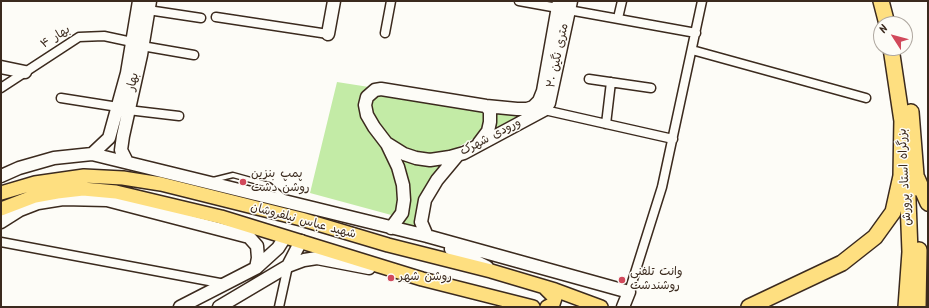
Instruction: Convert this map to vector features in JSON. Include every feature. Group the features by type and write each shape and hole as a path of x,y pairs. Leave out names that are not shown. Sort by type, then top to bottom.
{"highway":[{"path":"881,1 885,16"},
{"path":"891,1 894,16"},
{"name":"بزرگراه استاد پرورش","path":"892,56 907,159 910,252 906,307"},
{"name":"بزرگراه استاد پرورش","path":"902,56 910,105 917,177 919,274 918,307"},
{"path":"749,307 842,263 875,237 893,212 901,176 902,118"},
{"path":"917,177 928,203"}],"main road":[{"name":"شهید عباس نیلفروشان","path":"1,193 35,183 84,176 123,178 161,184 191,190 543,286 601,307"},
{"name":"شهید عباس نیلفروشان","path":"1,208 36,196 84,189 116,192 210,220 301,241 422,279 538,307"},
{"path":"285,237 301,220"},
{"path":"301,220 301,241"},
{"path":"543,286 555,298 553,304 547,307"}],"street":[{"name":"بهار","path":"137,44 140,1"},
{"path":"216,17 328,34 334,1"},
{"path":"386,33 391,1"},
{"path":"519,1 564,5 618,18 696,33"},
{"path":"618,18 622,1"},
{"path":"623,307 662,187 702,1"},
{"name":"بهار","path":"127,162 121,150 123,109 137,44 149,5"},
{"path":"149,5 201,18"},
{"name":"۲۰ متری نگین","path":"539,108 549,103 564,5"},
{"name":"بهار ۴","path":"1,88 80,37 104,36 194,55"},
{"path":"692,50 866,98"},
{"path":"1,67 25,72"},
{"path":"590,79 651,88"},
{"path":"606,124 611,82"},
{"path":"391,228 402,213 404,200 401,176 387,144 370,122 365,110 367,97 375,90 381,88 486,106 517,109 539,108 673,140"},
{"path":"61,98 123,109 179,116"},
{"path":"477,146 484,137 490,122 490,111 486,106"},
{"name":"ورودی شهرک","path":"427,236 421,222 425,200 437,180 457,156 477,146 539,108"},
{"name":"بهار","path":"92,154 109,138 123,109"},
{"path":"387,144 404,154 422,159 457,156"},
{"path":"1,176 19,168 54,158 92,154 127,162 203,184 288,202 427,236 629,292"},
{"path":"182,177 191,190"},
{"path":"1,222 20,210 38,203 63,199 106,200 210,220 249,237 257,246 258,258 256,268"},
{"path":"427,236 503,275"},
{"path":"180,307 256,268 278,248 285,237"},
{"path":"279,307 288,266 301,241"},
{"path":"1,242 225,284"},
{"path":"219,307 288,266 304,260 316,258 374,269 383,267"},
{"path":"203,295 210,307"}],"green space":[{"path":"337,82 369,87 361,101 361,116 383,145 396,176 398,200 395,216 310,193"},
{"path":"378,93 480,109 484,113 484,126 480,133 474,138 451,151 430,153 411,150 392,140 371,111 371,102"},
{"path":"493,110 527,115 488,135"},
{"path":"397,154 447,161 437,172 420,232 398,227 403,220"}],"place":[{"name":"پمپ بنزین روشن دشت","path":"243,182"},
{"name":"روشن شهر","path":"391,278"},
{"name":"وانت تلفنی روشندشت","path":"622,280"}]}
